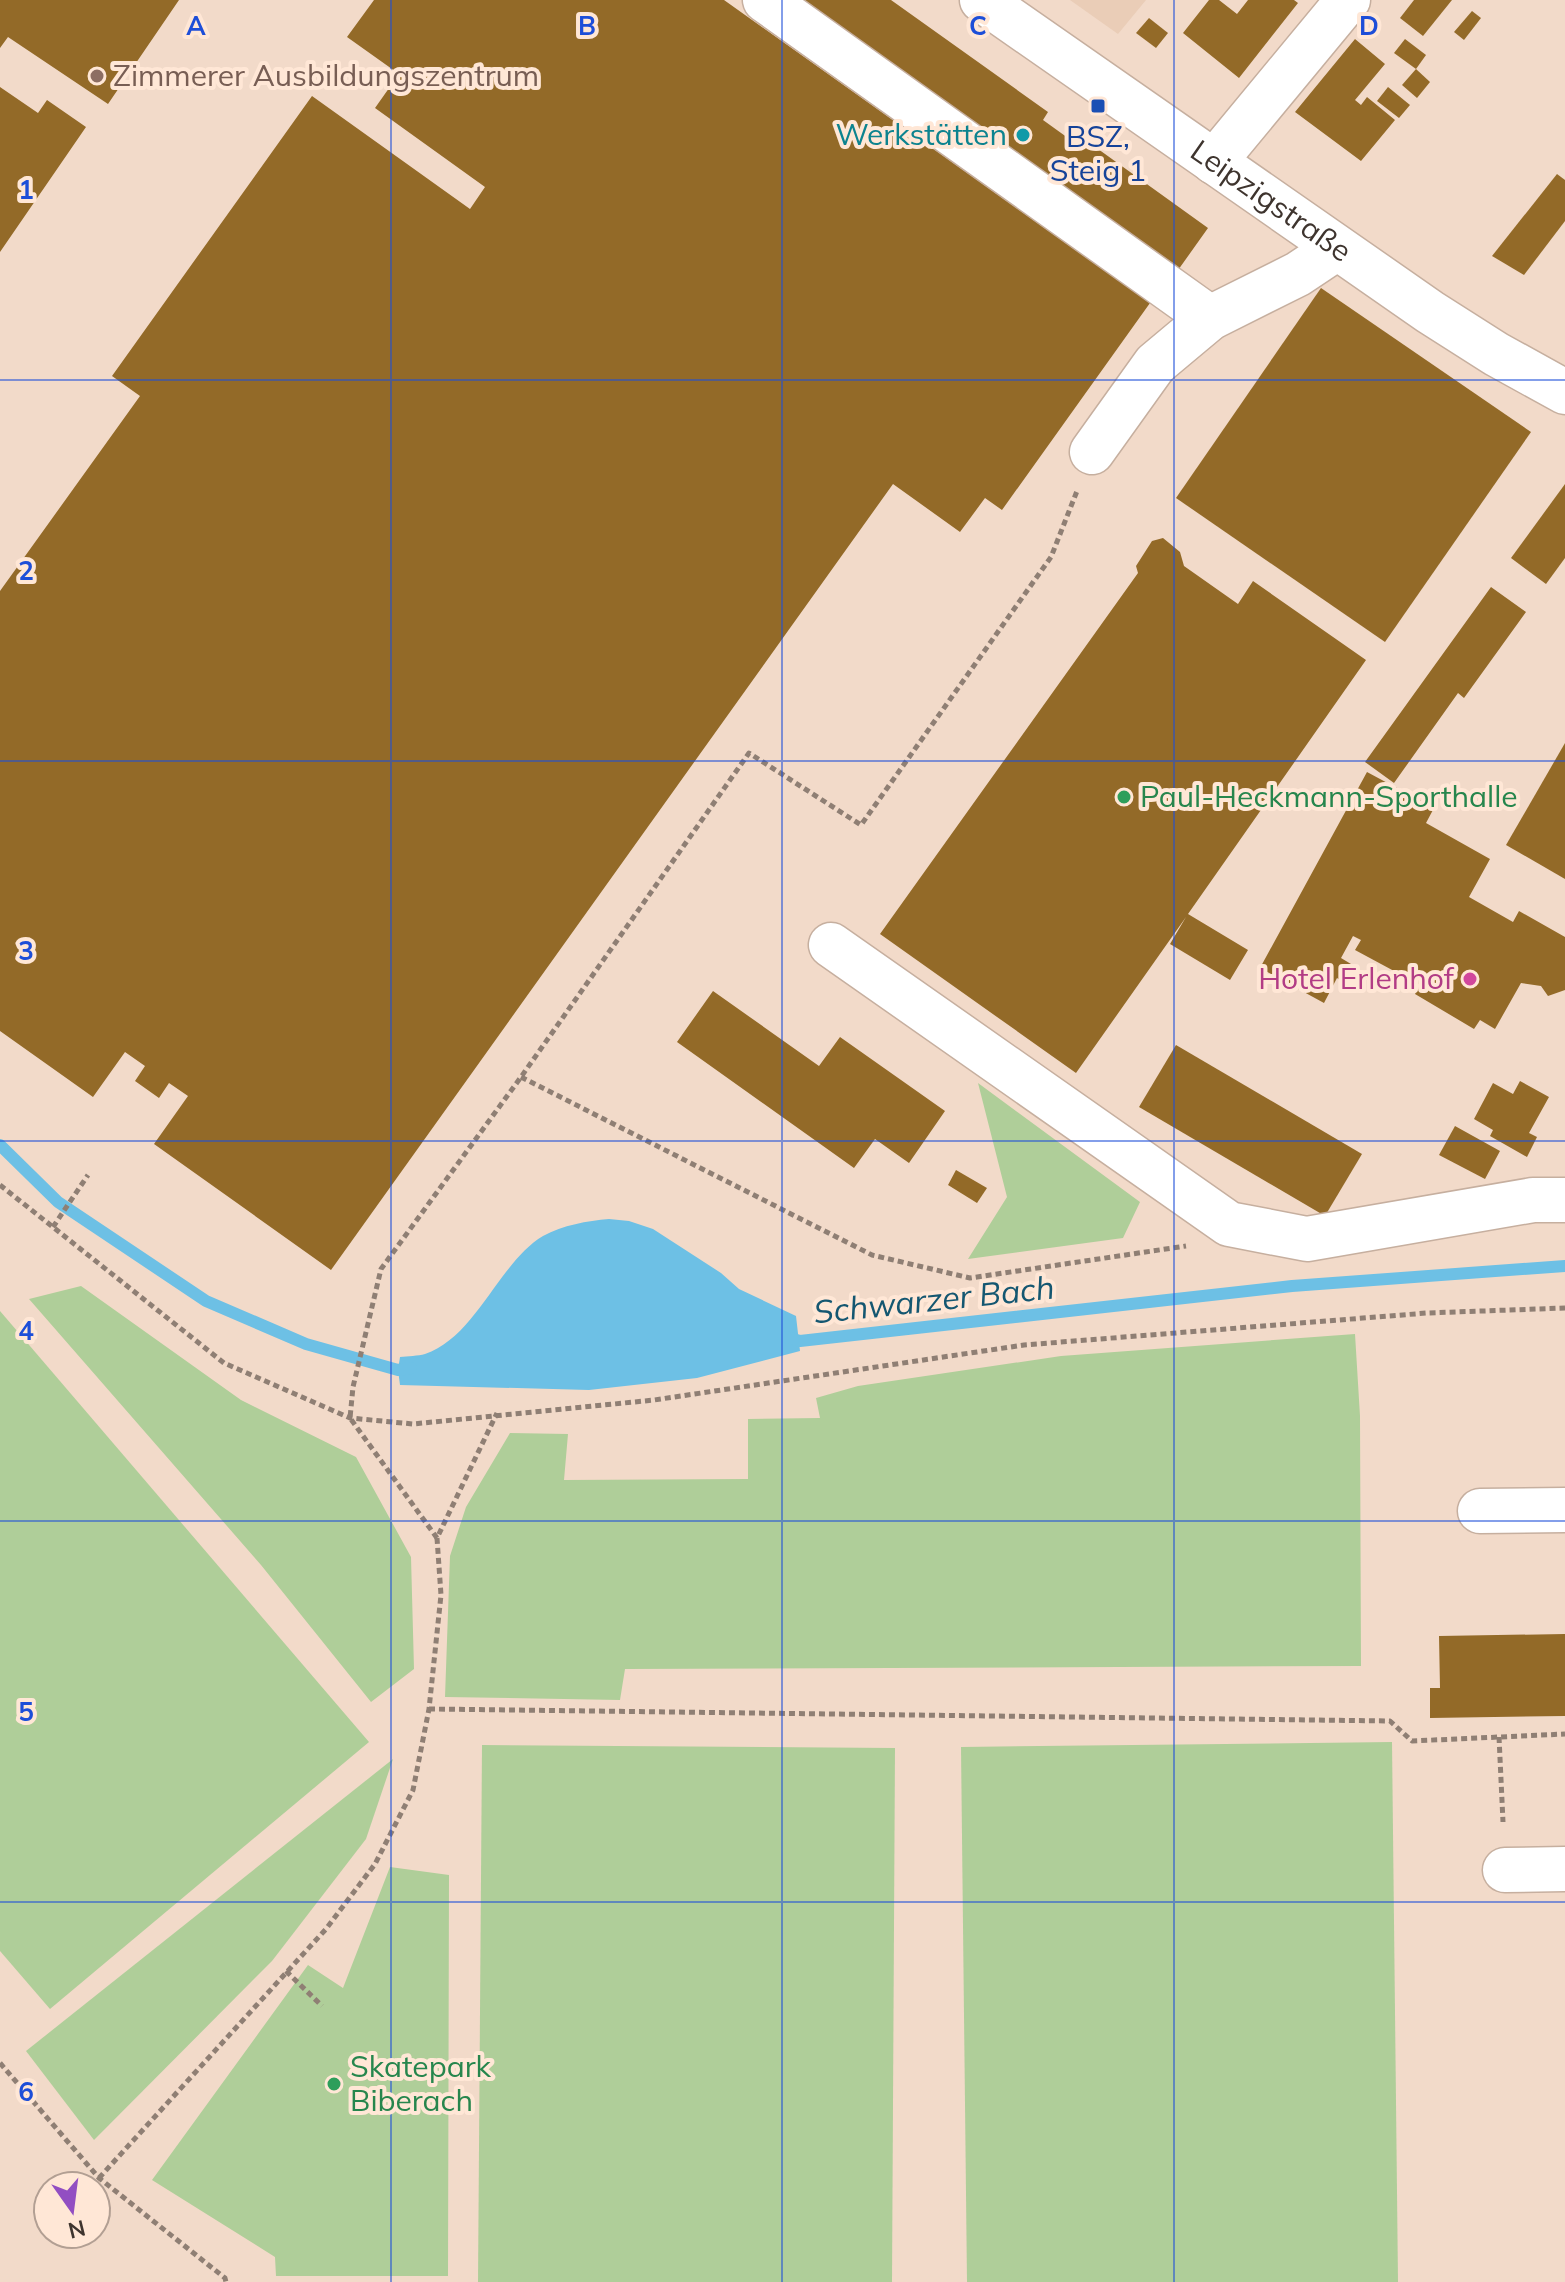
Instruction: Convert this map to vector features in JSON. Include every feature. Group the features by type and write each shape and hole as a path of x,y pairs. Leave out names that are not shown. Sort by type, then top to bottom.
{"street":[{"path":"765,0 1210,318"},
{"name":"Leipzigstraße","path":"982,0 1337,248 1496,354 1565,392"},
{"path":"1214,162 1348,0"},
{"path":"1092,452 1155,364 1210,318 1298,274 1337,248"},
{"path":"831,945 1229,1224 1307,1239 1533,1200 1565,1200"},
{"path":"1480,1511 1565,1510"},
{"path":"1505,1870 1565,1869"}],"path":[{"path":"437,1538 350,1418 353,1387 381,1269 521,1077 749,753 861,825 1051,557 1092,452"},
{"path":"521,1077 872,1255 970,1278 1185,1247 1229,1224"},
{"path":"53,1227 88,1175"},
{"path":"0,1185 224,1363 350,1418 413,1424 497,1413 654,1400 1024,1345 1427,1313 1565,1308"},
{"path":"106,2170 326,1929 375,1864 413,1790 429,1709 441,1595 437,1538 497,1413"},
{"path":"429,1709 1390,1721 1412,1741 1565,1734"},
{"path":"1499,1737 1503,1822"},
{"path":"286,1971 322,2006"},
{"path":"0,2063 92,2170"},
{"path":"112,2188 225,2278 226,2282"}],"shaded area":[{"path":"1070,0 1146,0 1118,34"}],"green space":[{"path":"978,1083 1140,1202 1123,1238 968,1259 1007,1197"},
{"path":"81,1286 241,1400 356,1457 411,1557 414,1669 371,1702 261,1565 29,1299"},
{"path":"0,1311 369,1742 50,2009 0,1951"},
{"path":"1355,1334 1360,1416 1361,1666 625,1669 620,1700 445,1697 450,1556 466,1507 510,1433 568,1434 564,1480 748,1479 748,1419 820,1418 816,1398 858,1386 1061,1356"},
{"path":"1392,1742 1398,2282 967,2282 961,1747"},
{"path":"482,1745 895,1748 892,2282 478,2282"},
{"path":"393,1759 366,1839 272,1961 94,2140 26,2051"},
{"name":"Skatepark Biberach","path":"390,1867 449,1875 448,2276 276,2276 275,2257 152,2180 308,1965 343,1988"}],"water":[{"path":"609,1219 629,1221 653,1229 721,1273 739,1289 796,1316 800,1351 697,1378 589,1390 400,1385 400,1357 425,1354 459,1332 527,1248 559,1229"}],"building":[{"name":"Zimmerer Ausbildungszentrum","path":"0,0 179,0 108,104 8,37 0,48"},
{"path":"374,0 724,0 1150,303 1002,510 985,498 960,532 893,484 331,1270 154,1144 188,1096 169,1083 159,1098 135,1081 145,1066 125,1052 93,1097 0,1031 0,591 140,396 112,376 312,96 470,209 485,187 375,108 399,74 347,37"},
{"name":"Werkstätten","path":"795,0 891,0 1048,112 1043,120 1068,138 1073,131 1208,228 1176,273"},
{"path":"1209,0 1219,0 1237,14 1248,0 1294,0 1298,3 1239,78 1183,33"},
{"path":"1414,0 1452,0 1423,36 1400,18"},
{"path":"1472,11 1481,18 1464,40 1454,32"},
{"path":"1149,18 1168,33 1156,48 1136,33"},
{"path":"1355,39 1385,64 1355,100 1361,105 1367,97 1395,120 1361,161 1295,112"},
{"path":"1405,39 1426,55 1416,69 1394,53"},
{"path":"1416,69 1430,82 1417,98 1402,85"},
{"name":"Zimmerer Ausbildungszentrum","path":"0,87 38,113 47,100 86,127 0,252"},
{"path":"1388,87 1410,105 1399,118 1377,101"},
{"path":"1557,174 1565,180 1565,221 1524,275 1492,256"},
{"path":"1321,288 1531,432 1385,642 1176,498"},
{"path":"1565,484 1565,558 1546,584 1511,558"},
{"name":"Paul-Heckmann-Sporthalle","path":"1163,538 1180,552 1184,566 1238,604 1253,581 1366,660 1188,914 1248,950 1230,980 1170,944 1186,917 1076,1073 880,934 1138,573 1136,566 1152,541"},
{"path":"1491,587 1526,612 1464,698 1458,693 1394,783 1365,762"},
{"path":"1565,743 1565,879 1506,845"},
{"path":"1367,772 1434,808 1426,823 1490,859 1469,897 1513,922 1519,911 1565,937 1565,990 1548,996 1541,986 1521,983 1495,1029 1480,1020 1474,1029 1415,994 1420,985 1355,950 1361,940 1353,936 1341,958 1356,967 1346,984 1337,978 1324,1003 1260,968"},
{"path":"713,991 819,1066 840,1037 945,1111 909,1163 875,1139 854,1168 677,1042"},
{"path":"1176,1045 1362,1154 1325,1216 1139,1107"},
{"path":"1520,1081 1549,1097 1529,1133 1537,1137 1527,1157 1490,1136 1493,1130 1474,1119 1493,1083 1513,1094"},
{"path":"1455,1126 1500,1151 1485,1179 1439,1155"},
{"path":"956,1170 987,1188 977,1203 948,1185"},
{"path":"1565,1634 1565,1716 1430,1718 1430,1688 1440,1688 1439,1636"}],"waterway":[{"name":"Schwarzer Bach","path":"0,1145 58,1202 206,1301 306,1344 398,1370 411,1368"},
{"name":"Schwarzer Bach","path":"786,1337 800,1341 1292,1286 1565,1266"}],"place":[{"name":"Zimmerer Ausbildungszentrum","path":"97,76"},
{"name":"BSZ, Steig 1","path":"1098,106"},
{"name":"Werkstätten","path":"1023,135"},
{"name":"Paul-Heckmann-Sporthalle","path":"1124,797"},
{"name":"Hotel Erlenhof","path":"1470,979"},
{"name":"Skatepark Biberach","path":"334,2084"}]}
